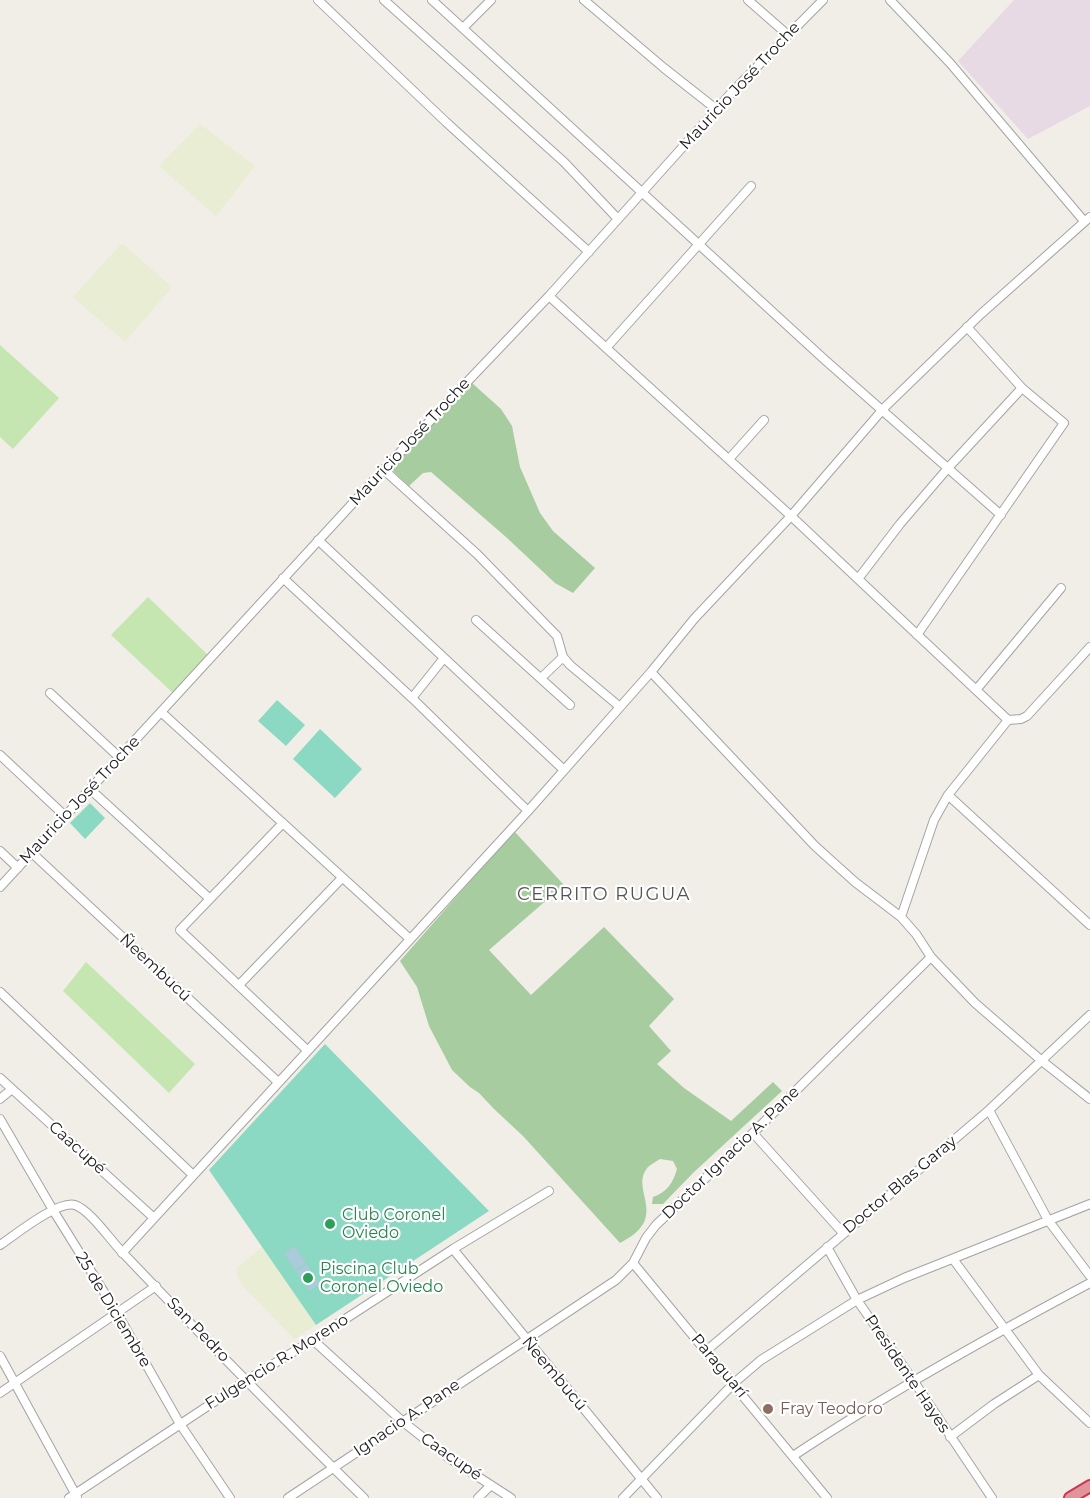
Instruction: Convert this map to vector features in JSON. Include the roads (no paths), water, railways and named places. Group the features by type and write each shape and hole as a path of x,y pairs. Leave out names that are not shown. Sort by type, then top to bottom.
{"highway":[{"path":"1070,1498 1090,1486"}],"street":[{"path":"318,0 446,122 589,252"},
{"path":"384,0 564,162 618,219"},
{"path":"432,0 698,245 1001,515"},
{"path":"463,28 492,0"},
{"path":"584,0 664,69 716,109"},
{"path":"748,0 788,34"},
{"name":"Mauricio José Troche","path":"0,887 383,470 549,296 716,109 823,0"},
{"path":"122,1253 528,811 651,672 694,619 790,516 882,411 967,327 1087,219 950,63 890,0"},
{"path":"606,348 751,186"},
{"path":"549,296 729,459 1008,720"},
{"path":"917,635 1064,423 1022,388 967,327"},
{"path":"858,579 900,524 948,468 1022,388"},
{"path":"729,459 764,420"},
{"path":"383,470 477,555 557,636 563,657 570,665 620,707"},
{"path":"318,540 564,770"},
{"path":"284,578 528,811"},
{"path":"976,690 1062,588"},
{"path":"476,620 570,705"},
{"path":"901,917 934,820 948,795 1008,720 1027,716 1090,646"},
{"path":"541,678 563,657"},
{"path":"412,698 444,658"},
{"path":"651,672 815,846 855,882 901,917 931,957 975,1003 1090,1099"},
{"path":"50,693 119,757"},
{"path":"161,712 410,939"},
{"path":"0,755 65,816"},
{"path":"90,789 210,899"},
{"path":"948,795 1090,925"},
{"path":"284,823 180,930 307,1050"},
{"path":"0,851 18,868"},
{"name":"Ñeembucú","path":"32,853 278,1082"},
{"path":"239,985 342,878"},
{"name":"Doctor Ignacio A. Pane","path":"525,1339 616,1280 633,1263 646,1238 656,1225 753,1133 931,957"},
{"path":"0,992 193,1175"},
{"name":"Doctor Blas Garay","path":"706,1351 989,1110 1090,1015"},
{"name":"Caacupé","path":"0,1078 154,1218"},
{"path":"0,1098 12,1089"},
{"path":"989,1110 1048,1220 1090,1275"},
{"name":"25 de Diciembre","path":"0,1119 117,1313 180,1424 230,1498"},
{"path":"753,1133 843,1233"},
{"name":"Fulgencio R. Moreno","path":"74,1497 247,1380 549,1191"},
{"path":"622,1498 734,1383 761,1360 856,1300 904,1278 1090,1204"},
{"name":"San Pedro","path":"53,1210 65,1205 74,1205 83,1209 122,1253 364,1498"},
{"path":"0,1245 53,1210"},
{"name":"Presidente Hayes","path":"827,1247 856,1300 992,1498"},
{"name":"Ñeembucú","path":"453,1249 657,1498"},
{"path":"953,1259 1039,1375 1090,1423"},
{"name":"Paraguarí","path":"633,1263 827,1498"},
{"path":"792,1456 913,1380 1004,1328 1090,1284"},
{"path":"0,1393 156,1287"},
{"name":"Ignacio A. Pane","path":"288,1498 525,1339"},
{"name":"Caacupé","path":"314,1340 402,1421 449,1458 511,1498"},
{"path":"0,1356 74,1497"},
{"path":"950,1437 994,1404 1039,1375"},
{"path":"478,1498 491,1485"}],"water":[{"path":"295,1246 306,1263 295,1270 284,1253"},
{"name":"Piscina Club Coronel Oviedo","path":"307,1264 320,1284 310,1291 296,1271"}],"place":[{"name":"Club Coronel Oviedo","path":"330,1224"},
{"name":"Piscina Club Coronel Oviedo","path":"308,1278"},
{"name":"Fray Teodoro","path":"768,1409"}],"district":[{"name":"CERRITO RUGUA","path":"604,895"}]}
